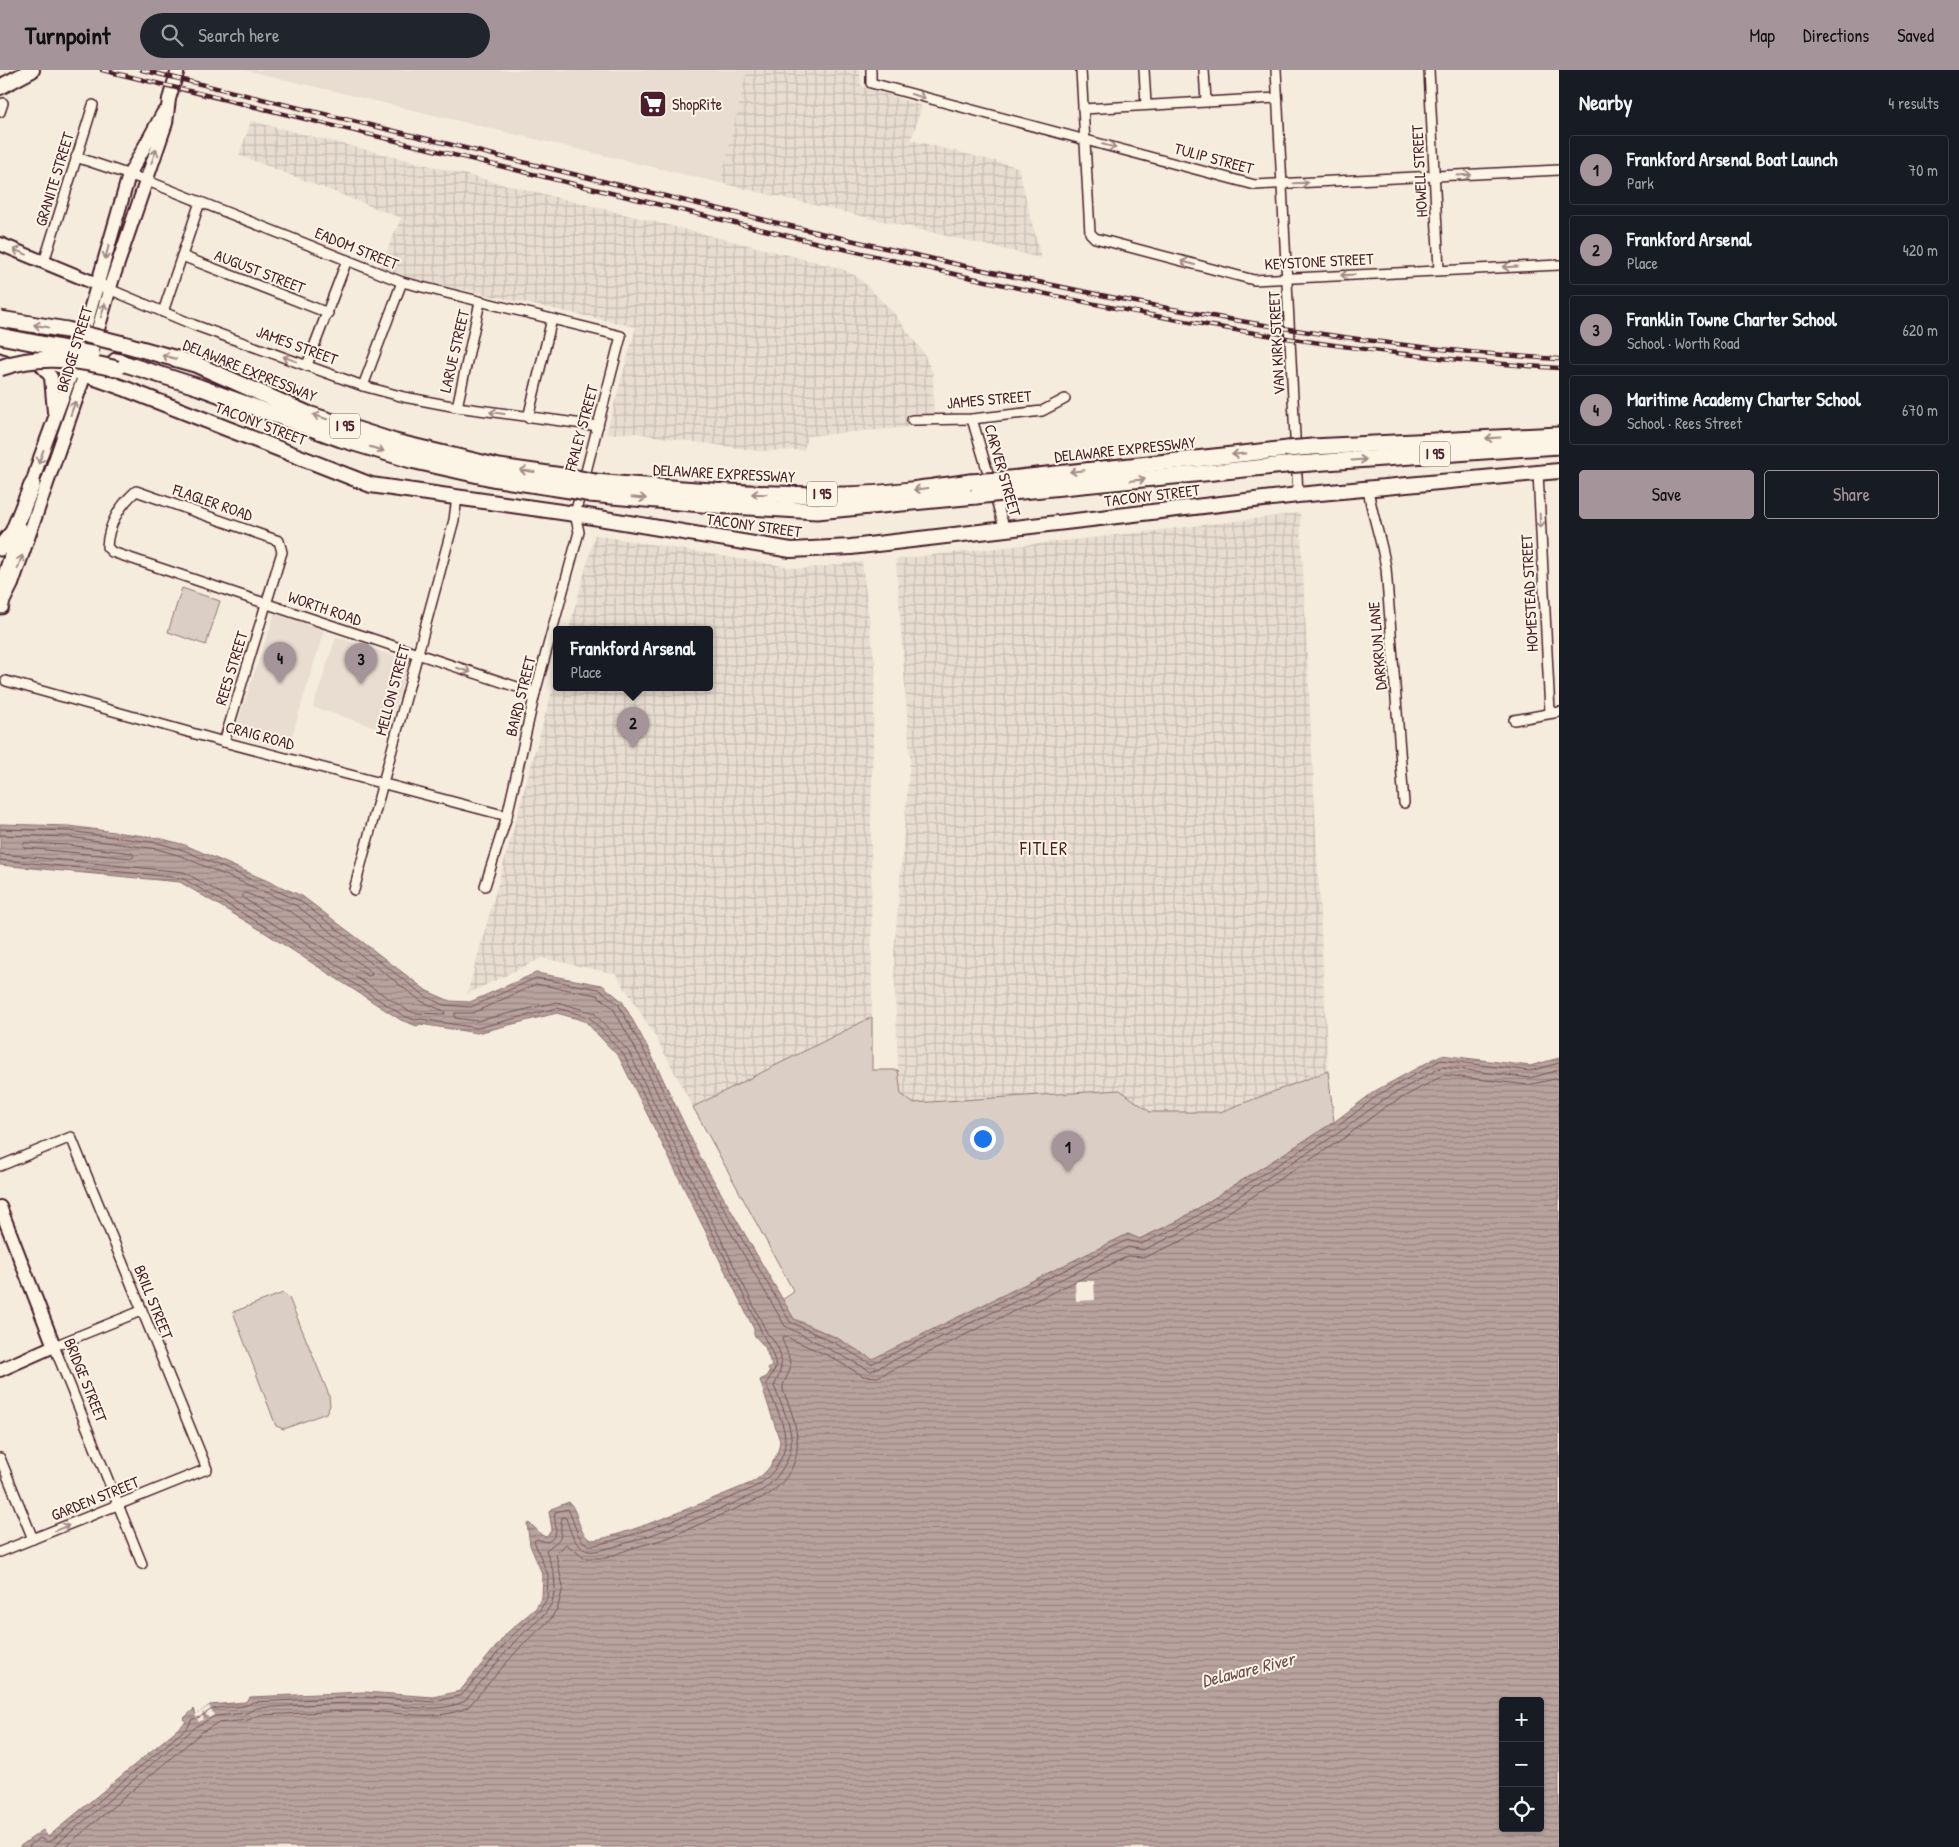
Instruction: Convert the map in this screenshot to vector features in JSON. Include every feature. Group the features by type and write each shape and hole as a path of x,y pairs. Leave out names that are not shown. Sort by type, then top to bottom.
{"highway":[{"name":"DELAWARE EXPRESSWAY","path":"0,318 67,330 195,364 308,414 395,442 593,488 713,505 817,511 976,496 1001,487 1288,449 1559,435"},
{"path":"0,336 72,349 117,365"},
{"path":"0,368 26,360 52,358 117,365"},
{"name":"DELAWARE EXPRESSWAY","path":"117,365 199,387 341,439 411,460 492,478 573,484"},
{"name":"DELAWARE EXPRESSWAY","path":"593,488 846,495 914,490 970,482 1001,487 1559,446"},
{"path":"0,548 13,532 32,485"}],"main road":[{"path":"0,87 32,70"},
{"name":"BRIDGE STREET","path":"103,287 166,123 169,99 178,70"},
{"name":"BRIDGE STREET","path":"0,607 12,584 79,372 103,287 129,175 169,99"},
{"name":"JAMES STREET","path":"0,244 103,287"},
{"name":"TACONY STREET","path":"0,344 79,372 371,485 575,514 769,546 807,550 1005,530 1298,495 1559,472"},
{"path":"34,356 44,366 52,382 55,404 51,428"},
{"name":"BRIDGE STREET","path":"0,588 51,428 79,372"},
{"name":"BRIDGE STREET","path":"0,596 0,607"},
{"name":"BRIDGE STREET","path":"0,1207 54,1346"},
{"path":"0,1370 54,1346"}],"street":[{"name":"TULIP STREET","path":"870,70 871,83 1256,185 1559,170"},
{"path":"1081,70 1085,139"},
{"path":"1144,70 1146,104"},
{"path":"1204,70 1206,102"},
{"name":"VAN KIRK STREET","path":"1276,70 1298,495"},
{"name":"HOWELL STREET","path":"1429,70 1439,270"},
{"path":"1083,109 1277,98"},
{"name":"GRANITE STREET","path":"44,262 93,105"},
{"name":"KEYSTONE STREET","path":"1085,139 1090,231 1095,238 1254,280 1559,265"},
{"name":"EADOM STREET","path":"76,157 145,180 402,282 621,336 617,350"},
{"path":"163,312 200,202"},
{"name":"AUGUST STREET","path":"182,256 328,313"},
{"path":"307,365 347,260"},
{"path":"363,386 402,282"},
{"name":"JAMES STREET","path":"103,287 163,312 363,386 404,397 456,407 598,426"},
{"name":"LARUE STREET","path":"456,407 480,302"},
{"path":"528,418 552,319"},
{"name":"FRALEY STREET","path":"575,514 617,350"},
{"name":"JAMES STREET","path":"912,420 972,419 1042,411 1065,399"},
{"name":"CARVER STREET","path":"972,419 1005,530"},
{"name":"HOMESTEAD STREET","path":"1538,473 1554,712"},
{"name":"DARKRUN LANE","path":"1368,489 1373,518 1380,537 1386,568 1404,803"},
{"name":"FLAGLER ROAD","path":"107,547 108,535 120,509 136,491 279,541 282,552 266,603"},
{"name":"MELLON STREET","path":"354,890 454,520 457,497"},
{"name":"BAIRD STREET","path":"554,626 579,532 575,514"},
{"name":"WORTH ROAD","path":"107,547 112,552 536,693"},
{"name":"REES STREET","path":"224,742 266,603"},
{"name":"BAIRD STREET","path":"485,886 507,816 553,629"},
{"name":"CRAIG ROAD","path":"6,681 224,742 507,816"},
{"path":"1514,720 1554,712"},
{"name":"BRILL STREET","path":"0,1166 71,1137 207,1469 201,1471"},
{"path":"54,1346 141,1311"},
{"name":"BRIDGE STREET","path":"54,1346 142,1564"},
{"path":"0,1458 33,1539"},
{"name":"GARDEN STREET","path":"0,1552 119,1506 201,1471"}],"shaded area":[{"path":"245,70 747,70 720,183"},
{"path":"747,70 860,70 861,86 922,106 911,140 1018,167 1041,258 720,183"},
{"path":"251,121 840,268 858,277 893,312 923,352 933,373 934,425 807,436 804,450 758,451 633,433 606,434 636,327 414,279 380,267 401,218 239,155"},
{"path":"1300,513 1328,1071 1220,1112 1149,1112 1119,1090 913,1103 901,1094 898,1070 894,954 910,757 896,559"},
{"path":"595,535 801,569 862,562 875,665 871,819 872,1017 693,1107 654,1034 616,974 542,958 467,994 553,687 553,691 713,691 713,626 570,626"},
{"path":"182,588 220,601 206,645 168,632"},
{"path":"275,613 324,630 288,749 233,736"},
{"path":"336,637 410,661 387,731 313,707"},
{"path":"872,1017 872,1070 898,1070 901,1094 913,1103 1120,1090 1150,1112 1220,1112 1328,1071 1334,1122 1178,1221 1139,1239 1128,1234 872,1360 837,1338 794,1319 782,1300 794,1292 693,1107"},
{"path":"283,1293 289,1298 329,1395 330,1406 326,1413 284,1429 276,1426 233,1312"}],"water":[{"name":"Delaware River","path":"0,824 69,826 159,838 185,845 302,896 427,991 450,1001 470,1002 536,973 602,985 622,1001 649,1050 700,1157 794,1319 837,1338 872,1359 1128,1234 1140,1239 1178,1221 1334,1122 1375,1091 1441,1055 1530,1066 1559,1058 1559,1847 19,1847 43,1830 48,1837 186,1722 183,1719 194,1709 196,1715 210,1705 245,1702 250,1697 364,1692 434,1697 460,1691 508,1632 536,1608 542,1597 543,1576 530,1545 527,1523 533,1526 541,1535 547,1537 552,1529 549,1512 551,1509 569,1502 575,1511 582,1531 589,1539 616,1535 667,1517 751,1483 767,1471 779,1448 780,1441 760,1380 768,1376 767,1374 770,1372 768,1369 772,1366 765,1347 754,1335 754,1329 619,1057 585,1021 557,1013 477,1033 420,1024 417,1026 401,1020 264,932 180,882 0,865"}],"pier":[{"path":"1075,1281 1094,1281 1095,1300 1076,1301"},
{"path":"209,1706 214,1715 209,1718 204,1712 202,1714 204,1719 199,1722 195,1715"}],"railway":[{"path":"102,70 793,237 1078,301 1268,335 1364,349 1461,360 1559,368"},
{"path":"142,70 786,225 1074,290 1267,325 1364,340 1461,351 1559,359"}],"place":[{"name":"ShopRite","path":"653,104"},
{"name":"Maritime Academy Charter School","path":"280,683"},
{"name":"Franklin Towne Charter School","path":"361,684"},
{"name":"Frankford Arsenal","path":"633,748"},
{"name":"Frankford Arsenal Boat Launch","path":"1068,1172"}],"district":[{"name":"FITLER","path":"1044,849"}]}
